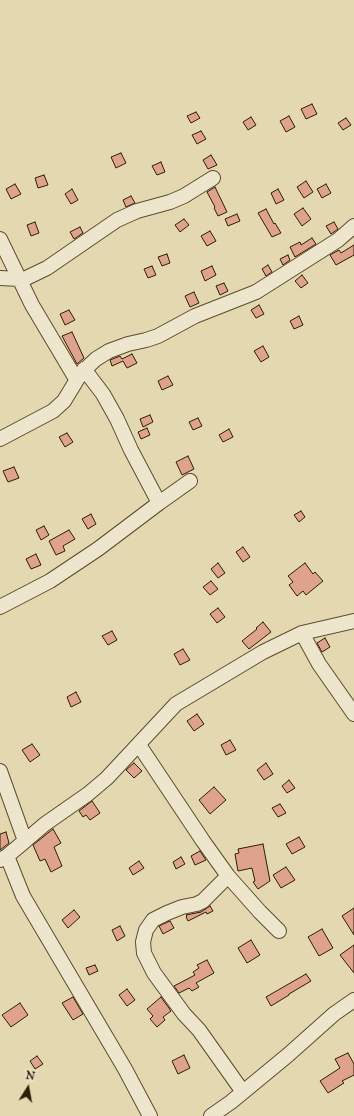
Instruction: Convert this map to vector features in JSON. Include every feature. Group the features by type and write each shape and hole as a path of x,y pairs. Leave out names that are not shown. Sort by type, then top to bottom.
{"street":[{"path":"0,278 20,280 47,268 117,220 136,211 170,202 184,196 213,178"},
{"path":"0,439 53,411 64,401 80,374 96,359 110,351 128,344 158,336 195,316 256,292 338,240 354,226"},
{"path":"0,239 32,305 80,374 103,394 159,503"},
{"path":"0,272 8,257"},
{"path":"0,607 56,577 98,549 190,481"},
{"path":"150,1116 125,1069 23,896 3,858 45,824 108,778 176,704 263,652 302,633 354,621"},
{"path":"302,633 318,664 354,714"},
{"path":"139,745 228,876 279,931"},
{"path":"0,771 25,841"},
{"path":"228,876 197,904 182,906 153,920 146,930 143,942 144,953 154,973 184,1014 199,1030 243,1092"},
{"path":"211,1116 288,1055 334,1014 354,1000"}],"building":[{"path":"312,104 317,114 306,119 301,109"},
{"path":"196,112 200,118 191,123 187,116"},
{"path":"289,116 295,127 286,132 280,121"},
{"path":"251,117 256,125 248,130 243,122"},
{"path":"346,118 351,125 343,130 338,123"},
{"path":"201,131 206,139 197,144 192,135"},
{"path":"121,153 126,163 116,168 111,157"},
{"path":"211,155 217,165 208,169 203,160"},
{"path":"161,162 165,172 157,175 152,166"},
{"path":"44,175 48,185 38,188 35,178"},
{"path":"306,181 313,192 304,198 297,187"},
{"path":"15,184 21,194 11,199 6,189"},
{"path":"326,184 331,193 322,198 317,189"},
{"path":"215,187 227,212 218,216 207,192"},
{"path":"72,189 78,200 71,204 65,194"},
{"path":"278,189 284,200 276,204 271,193"},
{"path":"131,196 135,203 126,207 123,200"},
{"path":"303,208 311,219 302,226 294,214"},
{"path":"266,209 281,233 272,237 258,213"},
{"path":"237,214 240,221 228,226 225,219"},
{"path":"184,219 189,225 180,232 175,225"},
{"path":"35,222 39,233 31,236 27,225"},
{"path":"334,222 338,229 331,234 326,226"},
{"path":"80,227 83,233 74,239 70,232"},
{"path":"210,231 216,241 207,246 201,236"},
{"path":"312,238 316,244 295,257 290,247 300,242 301,245"},
{"path":"354,245 354,255 336,265 330,255 339,250 341,253"},
{"path":"167,254 170,263 162,266 158,257"},
{"path":"288,255 290,260 283,265 280,259"},
{"path":"268,265 272,272 266,276 262,269"},
{"path":"152,266 156,275 148,278 144,269"},
{"path":"212,266 216,275 205,281 201,271"},
{"path":"302,275 308,283 301,288 295,281"},
{"path":"224,283 228,291 220,295 216,286"},
{"path":"194,292 199,303 190,307 185,296"},
{"path":"259,305 264,314 256,318 251,310"},
{"path":"69,310 75,320 65,325 60,314"},
{"path":"299,316 303,325 294,329 290,321"},
{"path":"72,332 84,358 77,364 62,336"},
{"path":"263,346 269,357 261,362 254,351"},
{"path":"132,354 137,363 127,368 123,361 112,366 110,360 120,356 122,359"},
{"path":"168,376 173,385 162,390 158,381"},
{"path":"150,415 153,422 143,427 140,419"},
{"path":"198,418 202,426 193,430 189,422"},
{"path":"147,428 150,435 141,439 138,432"},
{"path":"229,429 233,437 223,442 219,435"},
{"path":"67,433 73,442 65,447 59,437"},
{"path":"188,456 194,469 182,475 176,462"},
{"path":"14,467 19,478 8,482 3,471"},
{"path":"301,511 305,517 299,522 294,515"},
{"path":"91,514 96,524 88,529 82,519"},
{"path":"44,526 49,535 41,540 36,530"},
{"path":"69,530 75,539 63,546 65,551 56,555 49,541"},
{"path":"243,547 250,557 243,562 236,552"},
{"path":"36,554 41,565 31,569 26,559"},
{"path":"218,563 225,573 218,578 211,569"},
{"path":"305,563 313,574 315,572 323,581 306,595 303,591 297,596 289,585 293,582 288,576"},
{"path":"211,581 218,589 210,595 203,587"},
{"path":"218,608 225,617 217,623 210,614"},
{"path":"263,622 271,632 249,649 242,641"},
{"path":"112,631 117,640 108,645 102,636"},
{"path":"325,638 330,647 322,652 317,643"},
{"path":"183,649 190,660 180,665 174,654"},
{"path":"76,692 81,702 71,707 67,697"},
{"path":"197,714 204,724 194,731 187,721"},
{"path":"230,740 236,750 226,755 221,745"},
{"path":"32,744 40,755 30,762 22,750"},
{"path":"134,763 142,771 134,778 126,770"},
{"path":"266,763 273,774 264,780 257,770"},
{"path":"289,780 295,788 287,793 282,786"},
{"path":"214,787 226,800 210,814 199,800"},
{"path":"92,801 100,813 90,820 86,815 83,817 79,811"},
{"path":"280,804 286,813 278,817 272,808"},
{"path":"53,829 61,843 54,847 62,866 51,872 45,859 40,861 33,845"},
{"path":"6,832 9,843 0,850 0,834"},
{"path":"299,837 305,847 292,854 286,844"},
{"path":"263,844 270,881 258,889 253,882 255,881 252,868 238,871 235,854 239,853 238,849"},
{"path":"200,851 206,860 195,865 191,856"},
{"path":"181,857 185,864 176,869 173,862"},
{"path":"139,861 144,868 133,875 129,868"},
{"path":"286,867 295,880 281,888 273,875"},
{"path":"210,906 213,911 207,914 206,912 188,921 186,915 201,912"},
{"path":"354,908 354,935 342,916"},
{"path":"74,910 80,917 68,928 62,920"},
{"path":"170,921 174,928 163,934 159,926"},
{"path":"120,926 125,936 117,941 112,930"},
{"path":"322,929 333,948 319,956 308,937"},
{"path":"251,940 260,955 247,963 238,948"},
{"path":"354,945 354,973 340,955"},
{"path":"207,960 214,973 196,983 199,987 192,991 189,988 179,993 174,986 195,975 193,972 199,968 197,965"},
{"path":"95,965 98,971 89,975 86,968"},
{"path":"306,974 311,981 271,1006 266,997"},
{"path":"127,989 135,1000 127,1006 119,995"},
{"path":"73,997 83,1014 73,1020 62,1003"},
{"path":"161,997 171,1011 163,1017 165,1020 157,1027 150,1019 153,1016 147,1009"},
{"path":"20,1003 28,1015 11,1027 2,1015"},
{"path":"348,1053 354,1064 354,1075 342,1081 344,1083 328,1093 320,1081 340,1068 335,1059"},
{"path":"184,1055 190,1068 178,1074 172,1061"},
{"path":"37,1056 43,1064 35,1069 30,1061"}]}
